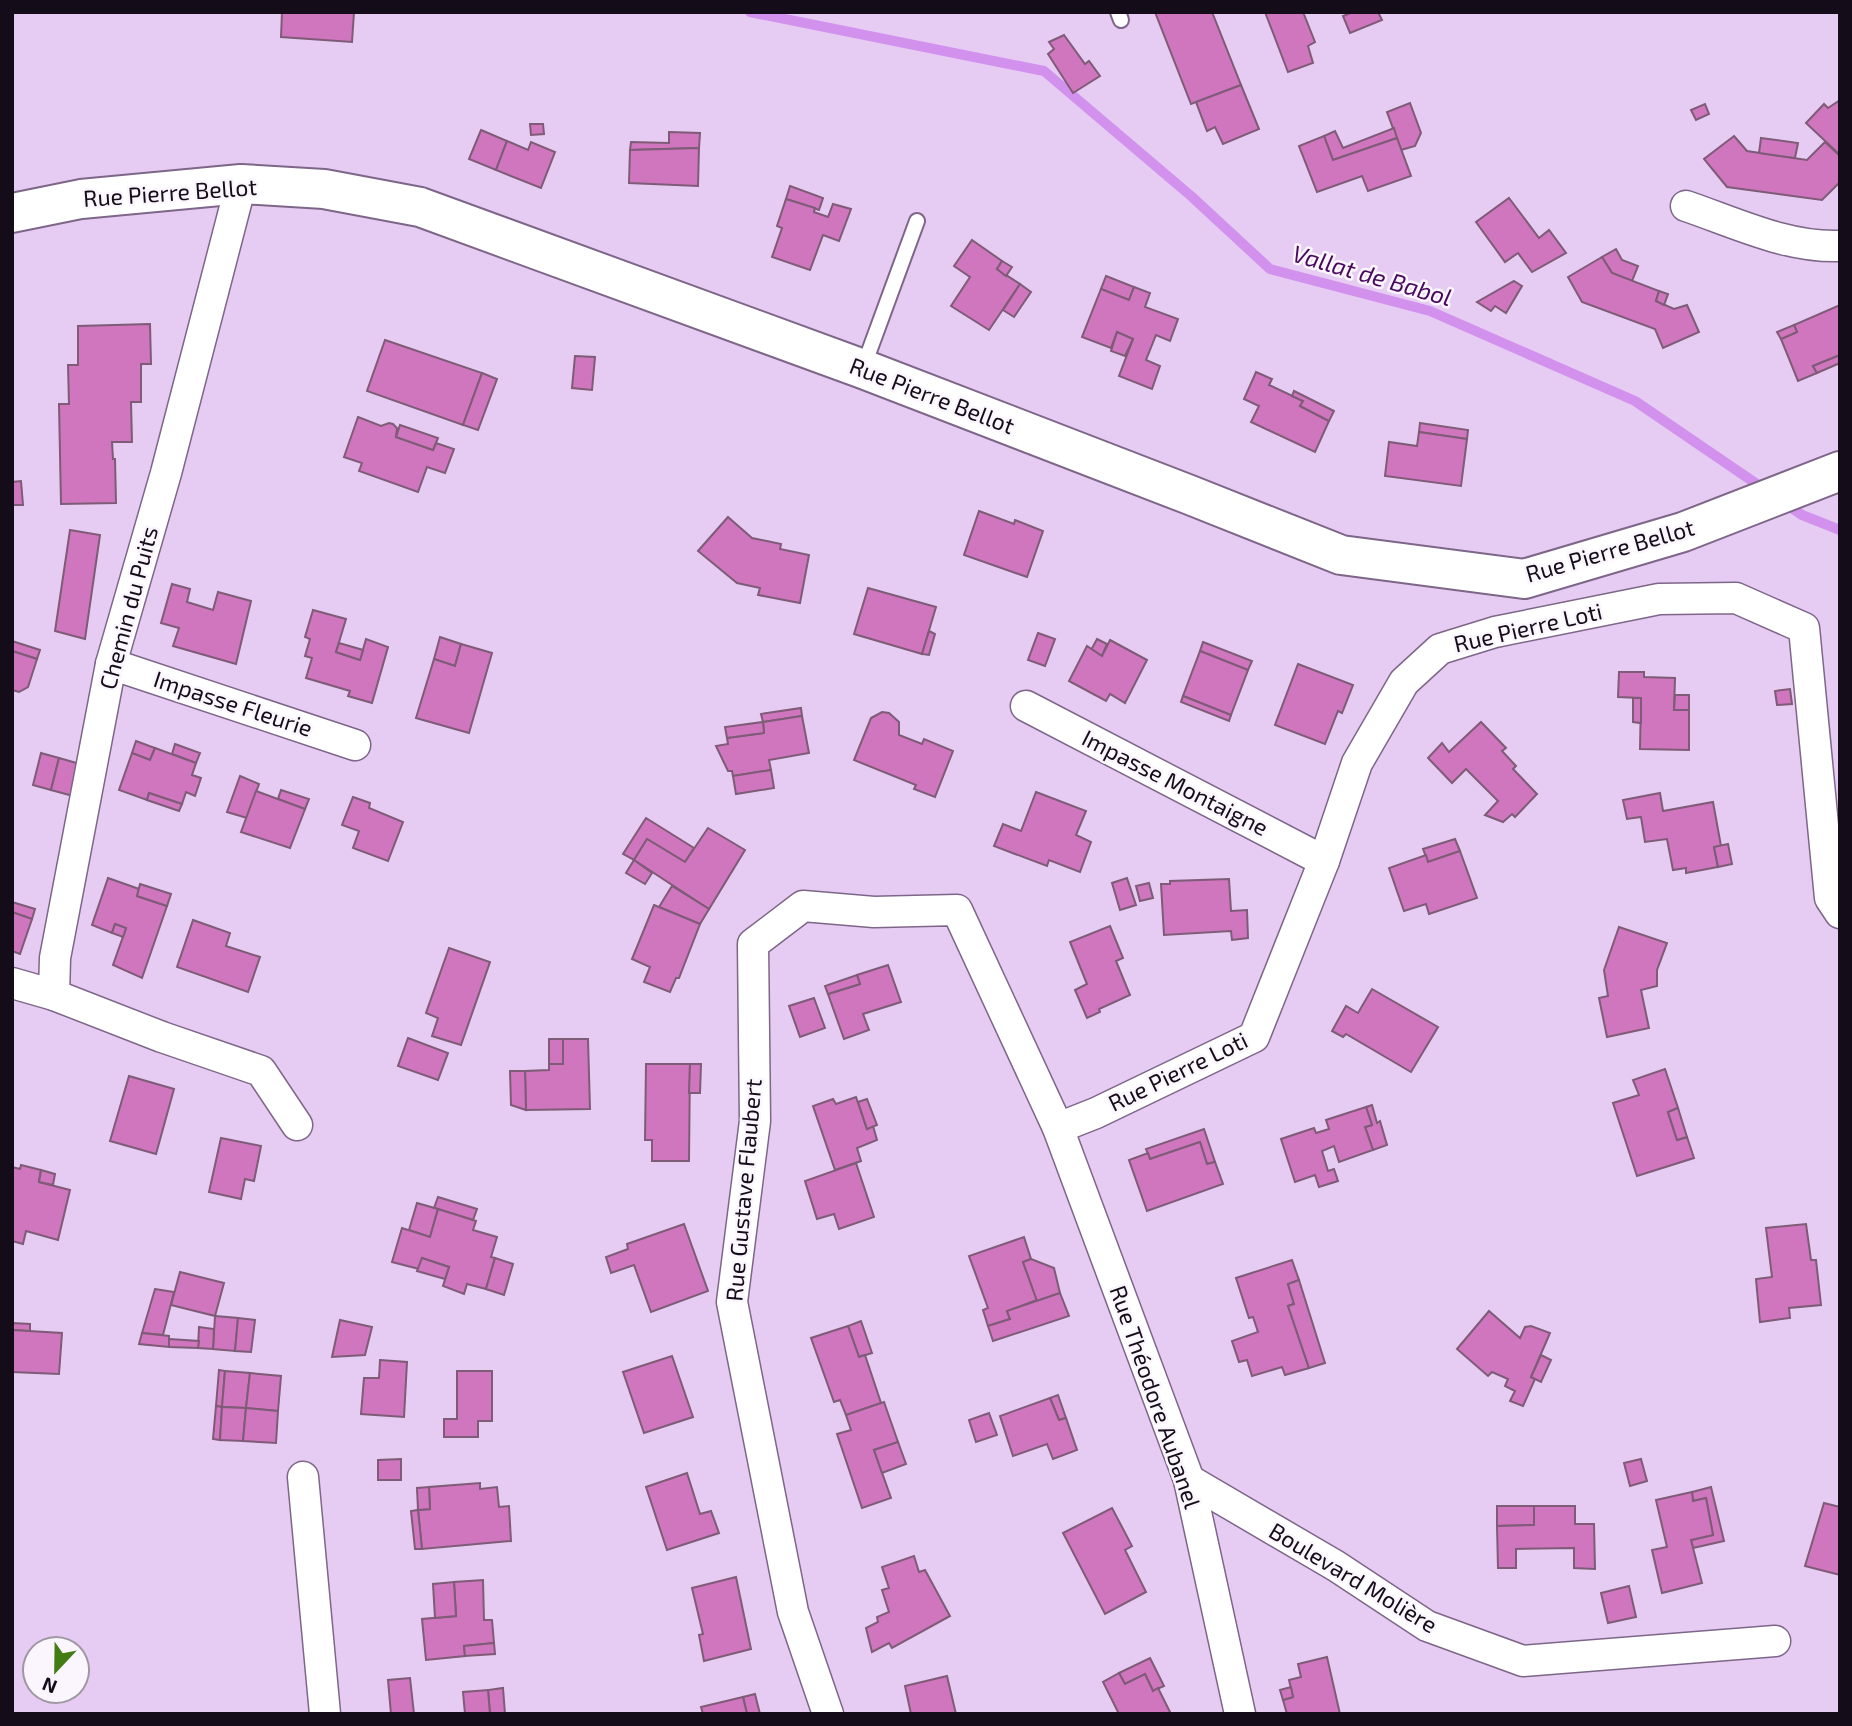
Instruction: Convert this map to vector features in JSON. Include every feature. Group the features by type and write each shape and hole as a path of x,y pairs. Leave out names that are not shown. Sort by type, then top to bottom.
{"street":[{"name":"Rue Pierre Bellot","path":"12,213 81,199 241,184 324,189 420,207 863,369 1340,555 1524,579 1683,532 1840,471"},
{"name":"Chemin du Puits","path":"54,995 55,958 110,664 166,473 241,184"},
{"path":"1686,206 1783,239 1807,245 1840,246"},
{"name":"Rue Pierre Loti","path":"1058,1128 1096,1113 1254,1037 1324,861 1357,763 1404,682 1440,649 1495,632 1659,599 1736,598 1804,628 1830,898 1840,913"},
{"name":"Impasse Fleurie","path":"110,664 355,745"},
{"name":"Impasse Montaigne","path":"1026,706 1324,861"},
{"name":"Rue Gustave Flaubert","path":"828,1714 793,1612 732,1302 755,1121 753,944 803,906 874,912 957,910 1058,1128"},
{"path":"12,983 54,995 162,1037 261,1071 298,1125"},
{"name":"Rue Théodore Aubanel","path":"1058,1128 1189,1480 1240,1714"},
{"path":"303,1476 325,1714"},
{"name":"Boulevard Molière","path":"1189,1480 1336,1566 1427,1626 1523,1661 1775,1642"}],"lane":[{"path":"863,369 917,221"}],"building":[{"path":"282,12 354,12 352,42 281,37"},
{"path":"1155,12 1212,12 1241,85 1191,104"},
{"path":"1265,12 1303,12 1315,42 1308,46 1313,63 1288,72"},
{"path":"1353,12 1378,12 1382,20 1350,33 1343,16"},
{"path":"1064,35 1085,64 1089,61 1100,76 1073,93 1048,54 1054,49 1049,42"},
{"path":"1241,85 1259,129 1223,144 1215,127 1207,131 1196,102"},
{"path":"1840,100 1840,155 1806,123 1824,104 1828,108"},
{"path":"1410,103 1421,133 1415,146 1401,150 1387,112"},
{"path":"1705,104 1709,114 1696,120 1691,110"},
{"path":"530,124 543,124 544,134 531,135"},
{"path":"1394,128 1397,138 1333,160 1324,136 1335,131 1343,148"},
{"path":"481,130 507,141 496,170 469,159"},
{"path":"669,132 700,133 699,148 630,150 631,142 669,143"},
{"path":"1324,136 1333,160 1397,138 1411,176 1368,191 1362,176 1317,192 1299,146"},
{"path":"1734,136 1747,151 1807,160 1825,142 1840,156 1840,182 1822,200 1727,187 1704,159"},
{"path":"1761,138 1798,143 1795,158 1759,153"},
{"path":"507,141 528,150 531,142 555,152 541,188 496,170"},
{"path":"699,148 698,186 629,183 630,150"},
{"path":"790,186 823,198 819,210 786,199"},
{"path":"1509,198 1539,238 1549,230 1566,253 1532,272 1518,253 1505,262 1476,222"},
{"path":"786,199 815,208 814,212 828,217 833,204 851,209 839,241 823,235 810,270 772,257 782,228 777,226"},
{"path":"972,240 1002,261 997,269 1020,284 989,330 951,306 970,277 954,266"},
{"path":"1616,249 1622,260 1638,266 1632,281 1612,273 1602,257"},
{"path":"1602,257 1612,273 1659,291 1656,301 1674,309 1687,305 1699,332 1663,348 1655,329 1582,302 1568,277"},
{"path":"1002,261 1012,267 1006,276 997,269"},
{"path":"1106,276 1134,287 1129,300 1101,289"},
{"path":"1514,281 1522,286 1506,313 1495,306 1491,311 1477,302"},
{"path":"1020,284 1031,292 1014,317 1003,310"},
{"path":"1134,287 1150,293 1145,307 1178,319 1170,341 1156,335 1146,360 1160,366 1152,389 1119,376 1133,339 1117,332 1111,348 1082,337 1101,289 1129,300"},
{"path":"1659,291 1668,294 1664,305 1656,301"},
{"path":"1840,305 1840,355 1813,366 1817,373 1798,381 1781,339 1797,332 1794,325"},
{"path":"150,324 151,364 141,364 141,402 131,402 132,442 112,442 116,503 61,504 59,404 69,404 68,365 78,365 78,326"},
{"path":"1794,325 1797,332 1781,339 1777,332"},
{"path":"1117,332 1133,339 1125,356 1111,351"},
{"path":"385,340 482,373 463,425 367,391"},
{"path":"1840,355 1840,363 1817,373 1813,366"},
{"path":"575,356 595,357 592,390 572,388"},
{"path":"1256,372 1272,379 1269,385 1303,401 1300,406 1329,421 1315,452 1251,422 1259,406 1244,399"},
{"path":"482,373 497,379 478,430 463,425"},
{"path":"1294,391 1334,411 1329,421 1300,406 1303,401 1292,396"},
{"path":"358,417 381,426 393,424 397,428 396,437 433,450 436,443 454,449 445,473 427,467 418,492 359,471 362,463 344,457"},
{"path":"1420,423 1468,430 1467,439 1419,432"},
{"path":"400,425 438,438 433,450 396,437"},
{"path":"1419,432 1467,439 1461,486 1385,476 1389,442 1417,446"},
{"path":"21,481 23,505 12,505 12,482"},
{"path":"979,511 1014,524 1015,520 1043,531 1027,577 964,555"},
{"path":"728,517 752,538 781,544 780,549 809,555 800,603 758,595 760,588 737,583 698,551"},
{"path":"70,530 100,535 85,639 55,631"},
{"path":"172,584 190,589 187,602 213,610 218,592 251,601 236,664 173,646 179,628 161,623"},
{"path":"868,588 936,607 922,654 854,634"},
{"path":"313,610 346,619 336,652 360,660 366,639 388,647 372,703 348,696 350,691 306,678 312,658 305,656 310,639 305,637"},
{"path":"929,631 935,634 929,655 922,654"},
{"path":"1038,633 1055,639 1045,666 1028,660"},
{"path":"440,637 461,644 455,666 434,659"},
{"path":"1097,639 1107,644 1102,656 1091,650"},
{"path":"1110,640 1147,660 1125,703 1110,694 1106,701 1069,681 1087,646 1102,656"},
{"path":"12,641 40,650 37,659 12,651"},
{"path":"1203,642 1252,661 1248,670 1200,651"},
{"path":"339,643 363,650 360,660 336,652"},
{"path":"461,644 492,653 469,733 416,718 434,659 455,666"},
{"path":"12,651 37,659 28,687 19,692 12,690"},
{"path":"1200,651 1248,670 1231,715 1183,696"},
{"path":"1298,664 1353,685 1342,713 1338,711 1325,744 1275,725"},
{"path":"1619,672 1644,672 1644,677 1675,678 1674,710 1689,710 1689,750 1640,749 1641,698 1618,697"},
{"path":"1790,689 1792,704 1777,705 1775,691"},
{"path":"1675,695 1689,695 1689,710 1674,710"},
{"path":"1183,696 1231,715 1229,721 1181,702"},
{"path":"1633,698 1641,698 1641,723 1633,722"},
{"path":"801,708 802,716 763,722 761,714"},
{"path":"882,712 889,713 899,722 899,735 922,744 924,739 953,751 935,797 914,789 916,785 854,760 871,718"},
{"path":"802,716 809,753 769,760 771,770 733,776 732,771 728,771 716,746 728,744 727,738 764,733 763,722"},
{"path":"763,722 764,733 727,738 725,727"},
{"path":"1481,722 1506,748 1502,751 1516,766 1513,769 1537,794 1515,817 1512,814 1503,822 1485,815 1498,801 1466,769 1452,783 1428,758 1442,743 1449,752"},
{"path":"136,741 155,748 150,760 132,753"},
{"path":"175,744 200,753 196,763 172,754"},
{"path":"155,748 196,763 192,775 201,778 195,796 186,792 182,804 149,793 147,800 119,790 132,753 150,760"},
{"path":"41,753 59,758 51,790 33,785"},
{"path":"59,758 80,764 73,796 51,790"},
{"path":"771,770 774,788 736,794 733,776"},
{"path":"240,776 259,784 247,818 227,812"},
{"path":"281,790 309,799 305,809 278,799"},
{"path":"256,791 305,809 290,848 241,832"},
{"path":"1036,792 1086,811 1076,835 1091,842 1080,872 1049,860 1047,866 994,846 1003,824 1021,831"},
{"path":"149,793 182,804 179,811 147,800"},
{"path":"1660,793 1663,811 1713,802 1721,846 1714,847 1718,867 1686,873 1686,868 1673,870 1667,839 1645,842 1641,817 1627,819 1623,800"},
{"path":"353,797 370,803 369,808 403,822 388,861 353,848 359,831 342,825"},
{"path":"646,818 694,848 685,862 647,839 634,860 623,854"},
{"path":"708,828 745,850 709,909 634,860 647,839 685,862"},
{"path":"1455,839 1460,851 1428,862 1423,849"},
{"path":"1728,844 1732,864 1718,867 1714,847"},
{"path":"1460,851 1477,898 1429,914 1426,904 1404,911 1389,868 1426,855 1428,862"},
{"path":"634,860 652,873 645,884 626,873"},
{"path":"108,878 139,889 137,896 167,906 142,978 113,965 126,928 115,924 112,933 92,925"},
{"path":"1127,878 1136,905 1120,910 1112,883"},
{"path":"1229,879 1231,911 1247,910 1248,938 1232,940 1231,931 1164,935 1161,884 1170,884 1170,881"},
{"path":"1149,883 1153,898 1140,901 1136,886"},
{"path":"140,884 171,894 167,906 137,896"},
{"path":"672,886 709,909 700,924 659,907"},
{"path":"12,902 35,909 32,919 12,912"},
{"path":"654,905 700,924 679,978 676,978 670,992 644,982 650,967 632,959"},
{"path":"12,912 32,919 20,954 12,951"},
{"path":"193,920 230,933 226,946 260,957 248,992 177,967"},
{"path":"115,924 126,928 123,937 112,933"},
{"path":"1110,926 1123,958 1116,961 1130,995 1099,1009 1100,1012 1087,1018 1075,990 1087,984 1070,942"},
{"path":"1619,927 1667,943 1657,970 1657,986 1641,990 1649,1028 1607,1037 1599,998 1608,996 1604,970"},
{"path":"449,948 490,962 461,1045 432,1036 438,1018 426,1013"},
{"path":"888,965 901,1002 863,1014 869,1030 844,1039 828,994 860,984 857,975"},
{"path":"857,975 860,984 828,994 825,986"},
{"path":"1372,989 1438,1027 1411,1072 1346,1034 1343,1037 1332,1031 1346,1006 1358,1013"},
{"path":"814,998 825,1028 800,1037 789,1006"},
{"path":"408,1038 448,1053 438,1080 398,1066"},
{"path":"549,1039 563,1039 563,1064 549,1064"},
{"path":"563,1039 588,1039 590,1109 526,1110 525,1071 549,1070 549,1064 563,1064"},
{"path":"646,1064 690,1064 689,1161 652,1161 652,1140 645,1140"},
{"path":"690,1064 701,1064 700,1093 689,1093"},
{"path":"1665,1069 1678,1108 1668,1112 1677,1140 1687,1137 1694,1158 1637,1176 1613,1103 1639,1095 1633,1080"},
{"path":"510,1071 525,1071 526,1110 511,1105"},
{"path":"129,1076 174,1089 156,1154 110,1141"},
{"path":"856,1097 867,1129 873,1126 877,1140 857,1148 861,1161 835,1170 813,1106 833,1099 836,1104"},
{"path":"867,1099 877,1125 867,1129 858,1102"},
{"path":"1372,1105 1387,1145 1373,1150 1365,1127 1372,1125 1366,1107"},
{"path":"1366,1107 1372,1125 1365,1127 1373,1150 1339,1162 1334,1146 1322,1151 1328,1171 1334,1169 1338,1181 1319,1187 1315,1175 1295,1182 1281,1139 1314,1128 1316,1133 1329,1129 1326,1120"},
{"path":"1678,1108 1687,1137 1677,1140 1668,1112"},
{"path":"1204,1129 1215,1162 1207,1164 1200,1142 1150,1159 1146,1149"},
{"path":"221,1138 261,1146 254,1181 245,1179 241,1199 209,1192"},
{"path":"1200,1142 1207,1164 1215,1162 1223,1184 1147,1211 1129,1160 1148,1153 1150,1159"},
{"path":"856,1163 874,1217 839,1229 834,1214 817,1219 805,1181"},
{"path":"21,1165 41,1170 39,1182 70,1190 58,1240 26,1231 23,1244 12,1241 12,1167 20,1169"},
{"path":"41,1170 55,1174 53,1185 39,1182"},
{"path":"438,1197 477,1209 473,1220 434,1208"},
{"path":"417,1203 438,1209 430,1237 409,1230"},
{"path":"438,1209 476,1221 473,1230 497,1237 491,1257 495,1258 486,1289 467,1284 464,1294 443,1286 449,1267 422,1258 419,1269 392,1262 402,1228 430,1237"},
{"path":"684,1224 708,1291 651,1312 634,1265 611,1273 606,1257 628,1249 627,1244"},
{"path":"1806,1224 1811,1260 1816,1260 1821,1305 1789,1308 1790,1318 1760,1322 1756,1279 1772,1277 1766,1228"},
{"path":"1024,1237 1031,1259 1023,1262 1037,1300 1007,1311 1010,1319 988,1326 983,1310 988,1308 969,1256"},
{"path":"422,1258 449,1267 445,1279 417,1271"},
{"path":"495,1258 513,1264 504,1295 486,1289"},
{"path":"1031,1259 1054,1268 1060,1293 1037,1301 1023,1262"},
{"path":"1292,1260 1299,1280 1288,1284 1294,1304 1288,1306 1309,1368 1285,1375 1282,1367 1252,1376 1247,1360 1239,1362 1232,1341 1258,1332 1253,1317 1249,1318 1236,1278"},
{"path":"180,1272 224,1283 215,1316 171,1305"},
{"path":"1299,1280 1325,1363 1309,1368 1288,1306 1294,1304 1288,1284"},
{"path":"155,1289 174,1292 163,1335 142,1333"},
{"path":"1060,1293 1069,1316 993,1341 988,1326 1010,1319 1007,1311"},
{"path":"1489,1311 1520,1338 1525,1327 1531,1326 1550,1333 1531,1377 1535,1379 1523,1406 1510,1401 1515,1391 1505,1386 1508,1379 1492,1372 1488,1376 1457,1349"},
{"path":"215,1316 238,1318 235,1351 213,1349"},
{"path":"238,1318 255,1320 251,1352 235,1351"},
{"path":"340,1320 372,1327 365,1355 332,1357"},
{"path":"861,1321 872,1353 859,1357 848,1326"},
{"path":"12,1323 30,1324 30,1331 12,1330"},
{"path":"848,1326 859,1357 865,1355 881,1403 846,1415 840,1400 834,1402 811,1338"},
{"path":"199,1327 214,1329 213,1349 198,1348"},
{"path":"12,1330 62,1333 59,1374 12,1372"},
{"path":"142,1333 169,1336 169,1347 139,1344"},
{"path":"169,1339 199,1341 198,1348 169,1347"},
{"path":"1541,1355 1551,1360 1541,1382 1531,1377"},
{"path":"672,1356 693,1417 644,1433 623,1372"},
{"path":"380,1360 407,1362 404,1417 361,1414 364,1378 379,1378"},
{"path":"219,1370 225,1371 222,1407 216,1406"},
{"path":"225,1371 250,1373 246,1408 222,1407"},
{"path":"457,1371 492,1371 492,1421 478,1421 478,1437 444,1437 444,1419 457,1419"},
{"path":"250,1373 281,1376 278,1411 246,1408"},
{"path":"1058,1395 1066,1418 1059,1420 1050,1398"},
{"path":"1050,1398 1059,1420 1066,1418 1077,1450 1053,1459 1047,1444 1013,1456 1000,1416"},
{"path":"884,1402 898,1442 874,1450 891,1498 862,1508 837,1434 851,1430 846,1415"},
{"path":"216,1406 222,1407 220,1440 213,1439"},
{"path":"222,1407 246,1408 243,1441 220,1440"},
{"path":"246,1408 278,1411 276,1443 243,1441"},
{"path":"989,1413 997,1435 976,1442 969,1420"},
{"path":"898,1442 906,1464 882,1473 874,1450"},
{"path":"401,1459 401,1480 378,1480 378,1460"},
{"path":"1641,1459 1647,1481 1630,1486 1624,1463"},
{"path":"687,1473 700,1514 711,1511 719,1533 667,1550 646,1487"},
{"path":"480,1483 480,1489 497,1487 499,1507 509,1506 511,1541 422,1549 418,1510 430,1509 429,1487"},
{"path":"429,1487 430,1509 418,1510 417,1488"},
{"path":"1711,1487 1724,1541 1693,1548 1691,1540 1713,1535 1706,1498 1693,1501 1692,1492"},
{"path":"1692,1492 1693,1501 1706,1498 1713,1535 1691,1540 1702,1583 1662,1593 1652,1550 1667,1547 1656,1500"},
{"path":"1824,1503 1840,1507 1840,1575 1805,1566"},
{"path":"1497,1506 1534,1506 1534,1525 1497,1526"},
{"path":"1534,1506 1575,1506 1575,1524 1594,1524 1595,1569 1574,1568 1574,1548 1516,1549 1516,1568 1498,1568 1497,1526 1534,1525"},
{"path":"1112,1508 1132,1546 1125,1550 1146,1592 1105,1614 1063,1533"},
{"path":"418,1510 422,1549 415,1549 411,1511"},
{"path":"914,1556 919,1572 925,1570 950,1616 892,1648 889,1643 872,1652 866,1628 878,1622 877,1617 889,1612 882,1590 889,1588 882,1567"},
{"path":"736,1577 751,1649 704,1661 699,1635 703,1634 692,1588"},
{"path":"483,1580 484,1620 492,1620 494,1643 464,1646 465,1656 426,1660 422,1619 456,1616 454,1582"},
{"path":"454,1582 456,1616 435,1618 433,1584"},
{"path":"1629,1586 1636,1617 1608,1623 1601,1593"},
{"path":"494,1643 495,1654 465,1656 464,1646"},
{"path":"1327,1657 1340,1714 1287,1714 1283,1700 1293,1697 1289,1680 1301,1677 1298,1664"},
{"path":"1150,1658 1164,1686 1153,1691 1145,1674 1125,1684 1119,1673"},
{"path":"1119,1673 1125,1684 1145,1674 1153,1691 1158,1688 1171,1714 1119,1714 1103,1682"},
{"path":"947,1676 956,1714 911,1714 905,1686"},
{"path":"410,1678 414,1714 391,1714 388,1680"},
{"path":"1291,1687 1293,1697 1283,1700 1280,1690"},
{"path":"503,1688 505,1714 490,1714 488,1690"},
{"path":"488,1690 490,1714 465,1714 463,1692"},
{"path":"755,1694 760,1714 747,1714 743,1697"},
{"path":"743,1697 747,1714 703,1714 701,1707"}],"waterway":[{"name":"Vallat de Babol","path":"750,12 1044,71 1191,196 1270,269 1430,311 1635,401 1767,491"},
{"name":"Vallat de Babol","path":"1783,502 1802,515 1840,530"}]}
